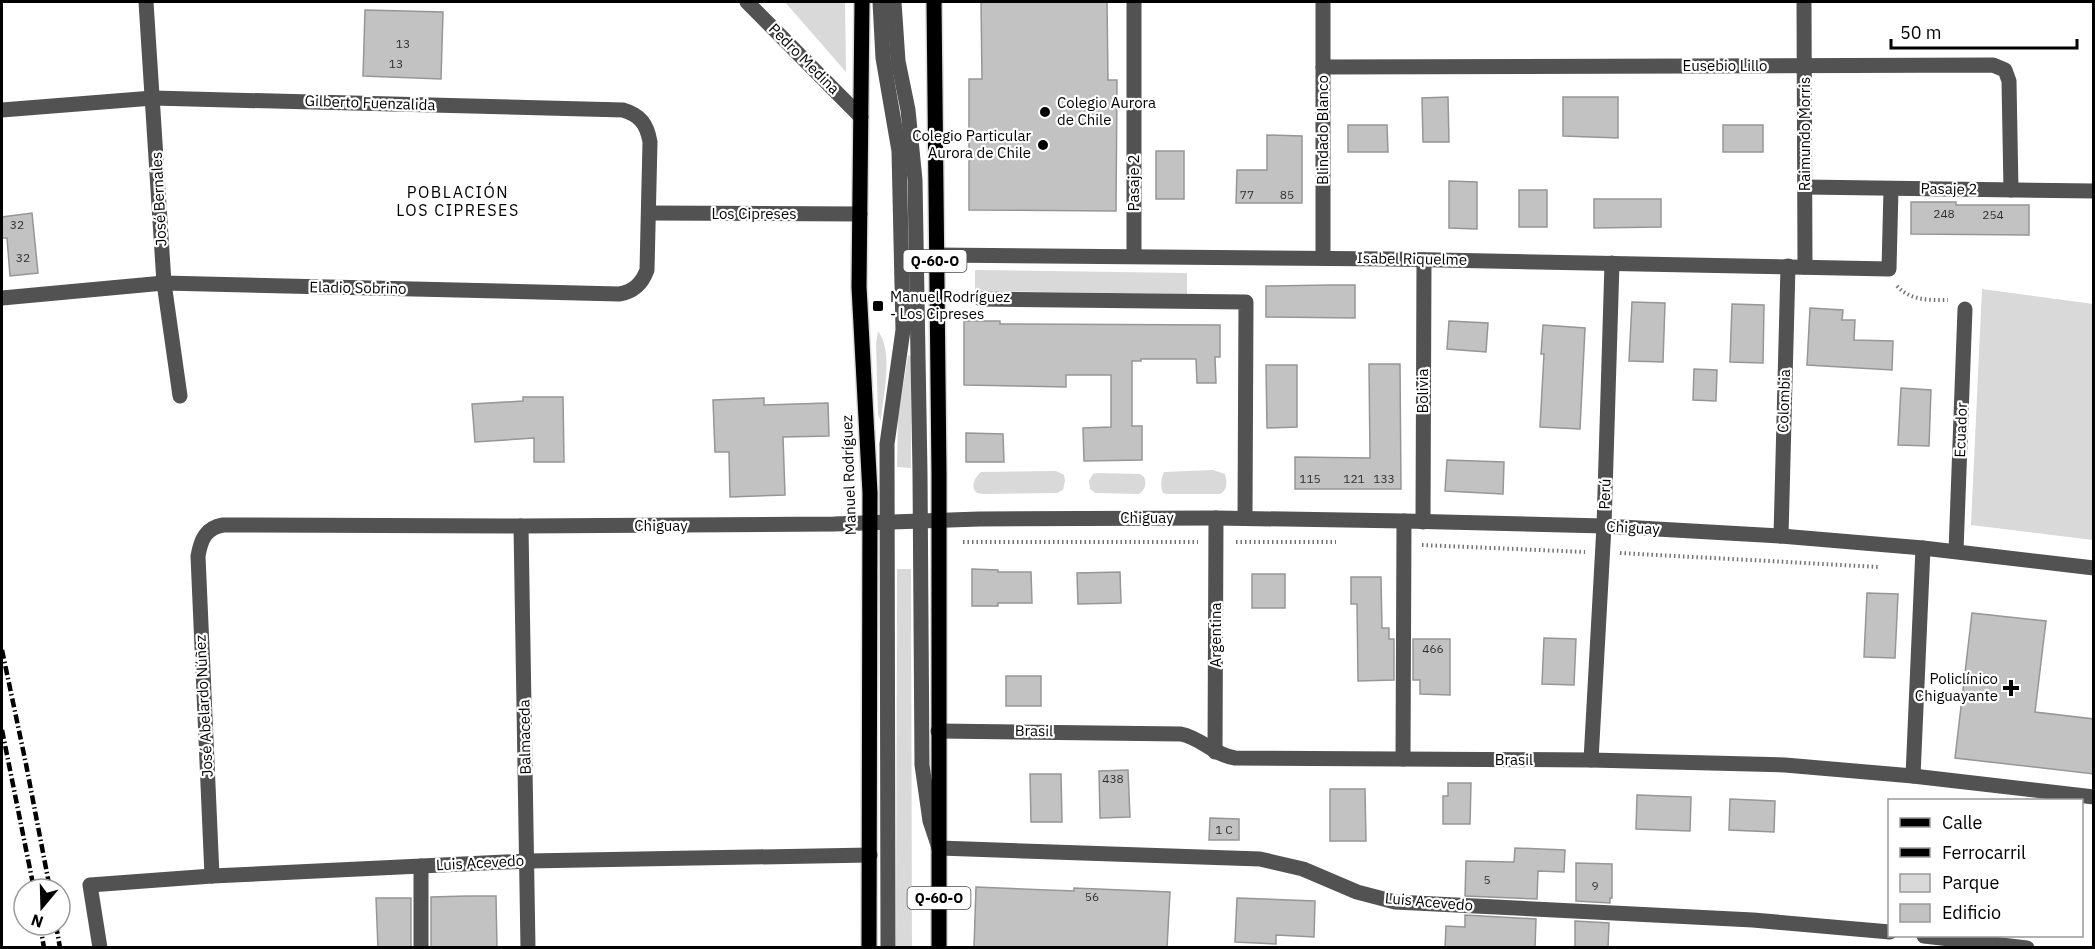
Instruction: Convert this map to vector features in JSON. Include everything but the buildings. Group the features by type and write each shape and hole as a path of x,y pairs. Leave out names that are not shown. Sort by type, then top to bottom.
{"main road":[{"name":"Manuel Rodríguez","path":"862,2 859,287 870,524 869,948"},
{"name":"Q-60-O","path":"934,2 939,948"}],"street":[{"name":"José Bernales","path":"146,2 164,283 180,396"},
{"name":"Pedro Medina","path":"747,2 861,117"},
{"path":"880,2 883,58 899,151 902,198 903,330 887,444 889,523 888,948"},
{"path":"894,2 898,61 914,156 922,765 930,821 939,848"},
{"name":"Pasaje 2","path":"1134,2 1134,256"},
{"name":"Blindado Blanco","path":"1323,2 1323,258"},
{"name":"Raimundo Morris","path":"1804,2 1805,267"},
{"name":"Eusebio Lillo","path":"1323,66 1999,67 2008,74 2009,81 2011,190"},
{"name":"Gilberto Fuenzalida","path":"2,110 153,98 623,110 638,116 648,131 650,142 649,213"},
{"name":"Pasaje 2","path":"1805,187 2094,191"},
{"path":"1889,269 1890,189"},
{"name":"Los Cipreses","path":"649,213 860,214"},
{"name":"Eladio Sobrino","path":"2,298 164,283 619,294 633,290 644,278 647,270 649,213"},
{"name":"Isabel Riquelme","path":"935,255 1323,258 1889,269"},
{"name":"Bolivia","path":"1423,522 1424,260"},
{"name":"Perú","path":"1591,760 1604,526 1612,263"},
{"name":"Colombia","path":"1781,536 1788,266"},
{"path":"981,299 1246,302 1245,518"},
{"name":"Ecuador","path":"1956,551 1965,309"},
{"name":"Argentina","path":"1215,752 1216,518"},
{"name":"Chiguay","path":"203,537 215,526 223,525 870,524 920,521 1245,518 1604,526 1781,536 1956,551 2094,568"},
{"path":"1403,759 1404,521"},
{"name":"Balmaceda","path":"520,526 528,948"},
{"name":"José Abelardo Núñez","path":"203,537 198,569 213,876"},
{"path":"1913,776 1923,548"},
{"name":"Brasil","path":"938,730 1181,734 1195,739 1215,752 1235,759 1591,760 1785,765 1913,776 2094,797"},
{"name":"Luis Acevedo","path":"939,848 1260,859 1303,869 1357,892 1395,902 1753,920 1888,932"},
{"name":"Luis Acevedo","path":"100,948 90,885 213,876 528,861 870,855"},
{"path":"421,866 421,948"},
{"path":"1933,937 2027,948"}],"path":[{"path":"1889,269 1896,286 1911,297 1960,300 1964,303 1965,309"},
{"path":"959,542 1347,542"},
{"path":"1404,544 1888,567"}],"green space":[{"path":"785,2 845,2 846,72"},
{"path":"975,270 1187,273 1187,294 975,291"},
{"path":"1982,289 2093,304 2093,540 1971,525"},
{"path":"878,331 886,350 887,362 881,421 878,414 876,344"},
{"path":"908,355 911,356 911,468 897,467 898,417"},
{"path":"1213,470 1225,474 1226,488 1220,494 1163,493 1161,482 1164,472"},
{"path":"1056,471 1064,475 1065,481 1063,490 1057,493 984,494 977,493 973,485 981,472"},
{"path":"1093,474 1140,474 1144,477 1145,486 1139,494 1095,493 1090,489 1089,481"},
{"path":"897,569 911,569 912,948 896,947"}],"railway":[{"path":"2,650 48,877"},
{"path":"2,730 32,877"},
{"path":"42,937 44,948"},
{"path":"58,937 60,948"}],"place":[{"name":"Colegio Aurora de Chile","path":"1045,112"},
{"name":"Colegio Particular Aurora de Chile","path":"1043,145"},
{"name":"Manuel Rodríguez - Los Cipreses","path":"878,306"},
{"name":"Policlínico Chiguayante","path":"2011,688"}],"district":[{"name":"POBLACIÓN LOS CIPRESES","path":"458,201"}]}
